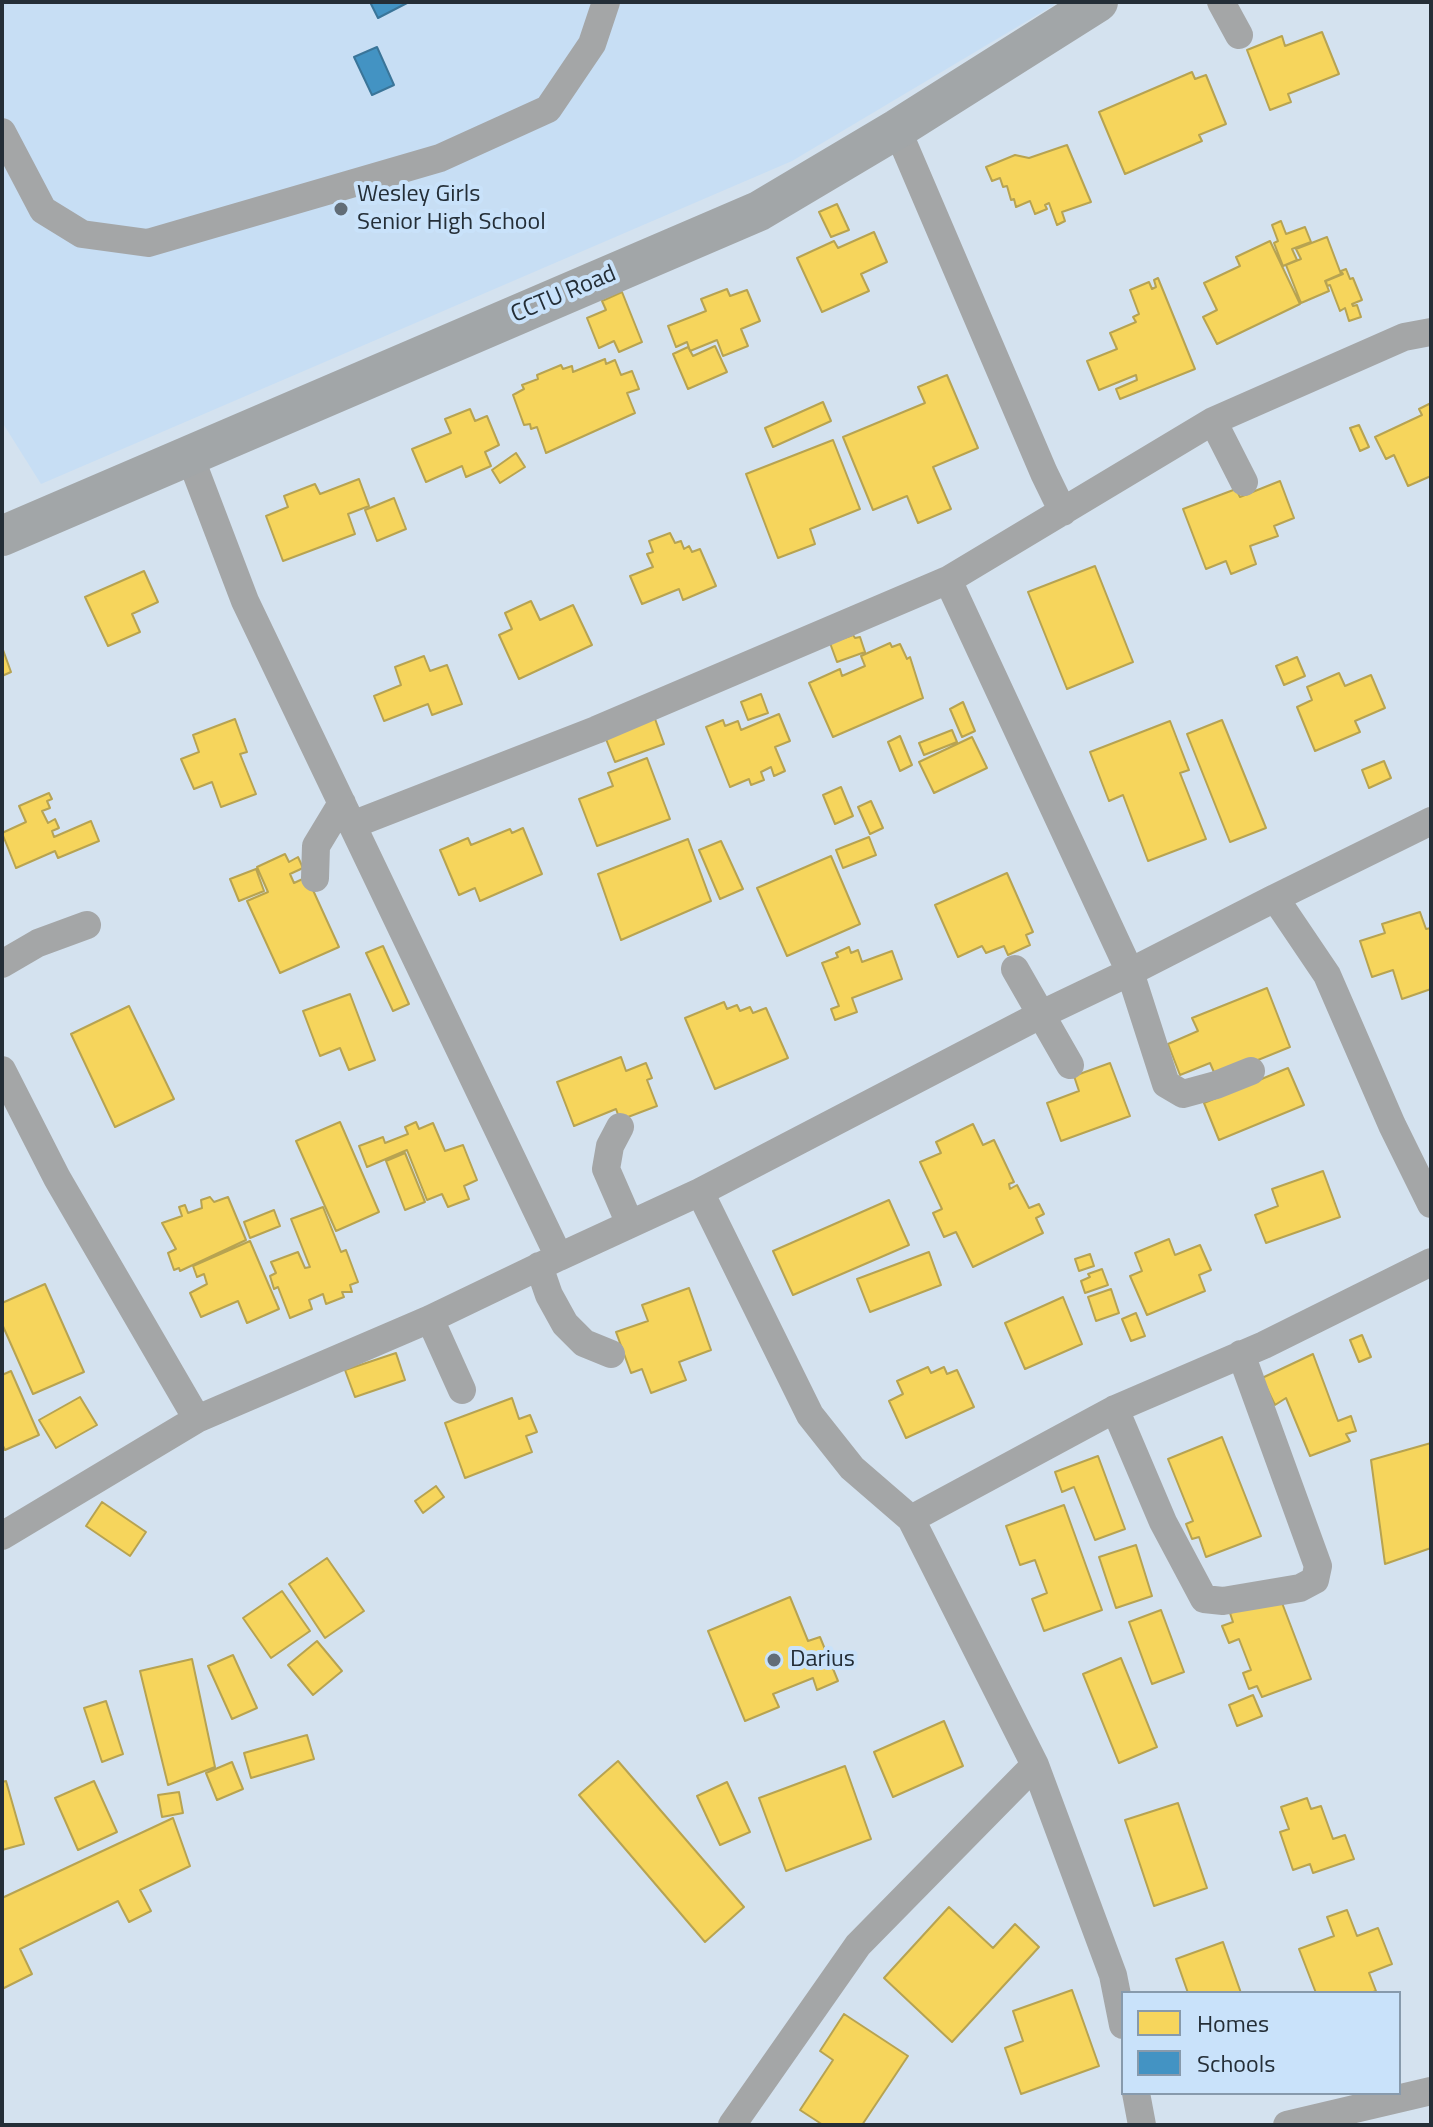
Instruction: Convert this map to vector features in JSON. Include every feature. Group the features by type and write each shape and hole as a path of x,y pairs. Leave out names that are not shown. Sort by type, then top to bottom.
{"street":[{"path":"2,132 43,210 82,234 148,243 440,158 548,109 592,44 606,2"},
{"name":"CCTU Road","path":"2,536 759,211 897,129 1098,2"},
{"path":"1221,2 1239,35"},
{"path":"897,129 1063,512"},
{"path":"315,878 316,846 347,814 596,730 948,580 1213,421 1404,337 1431,332"},
{"path":"1213,421 1244,482"},
{"path":"189,454 245,601 347,814 549,1261 549,1295 565,1324 584,1343 611,1354"},
{"path":"948,580 1130,972 1166,1084 1183,1094 1251,1071"},
{"path":"2,1536 197,1419 430,1319 700,1192 1042,1014 1431,821"},
{"path":"1275,898 1327,975 1392,1125 1431,1204"},
{"path":"2,964 38,943 87,925"},
{"path":"1015,969 1070,1065"},
{"path":"3,1073 57,1178 197,1419"},
{"path":"620,1127 610,1146 606,1169 630,1224"},
{"path":"700,1192 810,1415 852,1468 911,1519 1035,1765 1113,1975 1121,2015"},
{"path":"911,1519 1115,1409 1241,1354 1431,1262"},
{"path":"430,1319 462,1390"},
{"path":"1115,1409 1163,1522 1204,1599 1223,1601 1300,1588 1315,1580 1318,1566 1241,1354"},
{"path":"732,2125 858,1945 1035,1765"},
{"path":"1287,2125 1431,2091"},
{"path":"1136,2095 1142,2125"}],"shaded area":[{"name":"Wesley Girls Senior High School","path":"2,2 1053,2 1054,5 792,161 41,484 2,422"}],"building: Homes":[{"path":"1322,32 1339,74 1288,94 1291,102 1270,110 1247,50 1282,36 1285,46"},
{"path":"1192,72 1195,79 1206,75 1226,124 1199,135 1202,141 1125,174 1099,112"},
{"path":"1067,145 1091,202 1062,212 1065,221 1057,225 1049,203 1045,205 1047,209 1035,214 1030,201 1016,207 1007,186 1003,187 1000,178 992,181 986,167 1015,155 1029,158"},
{"path":"837,204 849,230 831,237 819,212"},
{"path":"1281,221 1286,234 1305,227 1311,242 1292,249 1297,260 1283,266 1274,243 1278,241 1272,225"},
{"path":"874,232 887,262 861,274 869,291 822,312 797,258 834,241 838,248"},
{"path":"1327,237 1341,274 1325,281 1329,291 1301,303 1286,265 1301,259 1296,249"},
{"path":"1270,241 1300,304 1217,344 1203,317 1217,310 1204,283 1240,266 1236,257"},
{"path":"1346,269 1362,300 1352,304 1357,305 1361,317 1349,321 1345,308 1340,311 1326,281 1343,274 1341,271"},
{"path":"1158,278 1195,369 1120,399 1116,389 1137,380 1136,375 1099,390 1087,361 1117,349 1110,333 1136,322 1133,317 1139,314 1130,290 1149,282 1152,289 1156,287 1154,280"},
{"path":"727,289 730,296 747,290 760,321 741,329 748,346 723,356 717,340 690,351 687,342 676,347 668,326 706,311 701,299"},
{"path":"622,292 642,342 619,352 614,341 599,348 587,318 606,310 602,301"},
{"path":"715,346 727,372 688,389 673,354 688,347 693,356"},
{"path":"605,359 606,364 615,360 621,375 632,371 639,389 627,393 635,413 546,453 537,427 531,429 530,424 524,425 513,395 524,389 522,385 538,379 537,375 561,365 563,369 572,366 573,372"},
{"path":"947,375 978,448 933,467 951,509 918,523 907,496 873,510 843,437 925,403 918,387"},
{"path":"823,402 831,421 773,447 765,428"},
{"path":"1431,403 1431,476 1408,486 1394,455 1386,459 1375,437 1422,415 1419,409"},
{"path":"470,409 475,421 487,416 499,445 485,452 491,466 466,477 462,466 426,482 412,449 451,433 445,419"},
{"path":"1359,425 1369,447 1360,451 1350,428"},
{"path":"833,440 860,509 810,529 815,544 778,558 746,474"},
{"path":"516,453 525,467 500,483 492,470"},
{"path":"359,479 369,506 348,514 355,534 283,561 266,516 288,507 284,496 315,484 320,494"},
{"path":"1280,481 1294,518 1274,526 1278,536 1250,546 1256,564 1231,574 1226,561 1206,569 1183,509 1236,489 1240,497"},
{"path":"394,498 406,529 377,541 365,510"},
{"path":"670,533 675,543 681,541 684,549 689,546 692,552 700,549 716,586 683,600 679,589 642,604 630,576 653,567 647,554 653,552 649,541"},
{"path":"1095,566 1133,662 1067,689 1028,592"},
{"path":"144,571 158,602 132,614 140,632 108,646 85,597"},
{"path":"531,601 540,620 573,605 592,645 519,679 499,635 512,629 505,613"},
{"path":"853,635 860,637 865,652 837,662 830,643"},
{"path":"890,643 892,647 900,644 907,659 910,657 923,698 833,737 809,683 840,669 842,676 865,666 861,656"},
{"path":"2,647 11,672 2,676"},
{"path":"424,656 430,671 447,665 462,704 432,715 428,704 384,721 374,696 401,685 395,667"},
{"path":"1297,657 1305,676 1284,685 1276,666"},
{"path":"1339,673 1345,686 1371,675 1385,708 1355,721 1360,732 1315,751 1297,707 1312,700 1307,687"},
{"path":"761,694 768,713 748,720 741,702"},
{"path":"963,702 975,731 962,737 950,709"},
{"path":"779,714 790,741 775,747 785,771 774,776 771,767 761,772 764,780 751,785 749,779 730,787 706,727 723,720 725,726 738,721 741,730"},
{"path":"654,716 664,744 615,762 604,734"},
{"path":"235,719 247,752 240,754 256,794 221,807 212,782 194,789 181,759 199,752 193,735"},
{"path":"1222,720 1266,828 1230,842 1187,734"},
{"path":"1170,721 1189,770 1180,773 1206,839 1148,861 1123,795 1109,801 1090,752"},
{"path":"952,730 957,742 924,755 919,743"},
{"path":"900,736 912,765 900,771 888,742"},
{"path":"972,737 987,768 934,793 919,762"},
{"path":"647,758 670,819 597,846 579,799 613,786 608,773"},
{"path":"1384,761 1391,778 1369,788 1362,770"},
{"path":"841,787 853,816 835,824 823,795"},
{"path":"49,793 52,799 47,801 50,808 42,811 48,823 55,819 59,828 52,831 54,837 91,821 99,841 58,858 55,851 16,868 2,833 26,822 19,806"},
{"path":"871,801 883,828 870,834 858,807"},
{"path":"523,828 542,874 480,901 475,888 459,895 440,850 468,838 471,845 510,829 512,833"},
{"path":"869,837 876,855 843,868 836,850"},
{"path":"688,839 711,901 621,940 598,874"},
{"path":"721,841 743,889 720,899 699,850"},
{"path":"285,854 289,862 298,857 303,868 290,874 294,883 307,877 339,947 280,973 247,901 268,892 257,867"},
{"path":"831,856 860,924 787,956 757,888"},
{"path":"256,869 264,891 239,901 230,879"},
{"path":"1007,873 1033,932 1026,935 1030,945 1008,955 1004,946 986,953 982,946 958,957 935,905"},
{"path":"1420,912 1426,929 1431,928 1431,989 1402,999 1393,970 1372,977 1360,941 1385,933 1382,924"},
{"path":"383,946 409,1004 393,1011 366,953"},
{"path":"849,947 851,953 858,950 862,962 892,951 902,979 852,998 857,1012 835,1020 831,1009 839,1006 822,963 838,957 836,953"},
{"path":"1267,988 1290,1047 1216,1077 1210,1063 1180,1075 1168,1044 1198,1031 1192,1018"},
{"path":"350,994 375,1060 349,1070 340,1048 320,1056 303,1011"},
{"path":"724,1002 727,1009 737,1005 740,1011 750,1007 753,1013 766,1008 788,1058 715,1089 685,1018"},
{"path":"129,1006 174,1099 115,1127 71,1034"},
{"path":"621,1057 626,1071 646,1063 652,1078 647,1080 657,1106 620,1120 616,1109 574,1126 557,1082"},
{"path":"1110,1063 1130,1116 1061,1141 1047,1103 1079,1091 1074,1076"},
{"path":"1288,1068 1304,1105 1219,1140 1204,1103"},
{"path":"340,1122 379,1212 336,1231 296,1141"},
{"path":"416,1122 419,1129 433,1123 445,1151 463,1145 477,1180 464,1186 469,1199 448,1207 442,1194 427,1200 407,1150 367,1167 359,1146 383,1137 385,1143 408,1134 405,1127"},
{"path":"973,1124 983,1145 994,1140 1014,1182 1009,1184 1010,1189 1017,1185 1029,1208 1039,1204 1044,1214 1036,1218 1043,1233 973,1267 956,1232 944,1237 933,1213 942,1209 920,1162 941,1153 936,1142"},
{"path":"405,1153 425,1202 405,1210 386,1161"},
{"path":"1323,1171 1340,1217 1266,1243 1255,1215 1278,1206 1272,1189"},
{"path":"210,1197 214,1202 228,1197 246,1240 180,1271 179,1268 174,1270 168,1253 176,1249 162,1223 182,1216 179,1207 185,1205 188,1213 202,1208 201,1200"},
{"path":"889,1200 909,1245 793,1295 773,1251"},
{"path":"323,1207 341,1252 346,1250 358,1282 350,1285 352,1292 342,1292 344,1297 326,1304 323,1294 309,1300 312,1309 290,1318 278,1287 274,1289 270,1276 276,1273 271,1262 298,1252 305,1268 310,1267 291,1219"},
{"path":"274,1210 280,1226 250,1238 244,1222"},
{"path":"1169,1239 1175,1255 1200,1245 1211,1270 1199,1275 1205,1291 1147,1315 1130,1276 1142,1271 1135,1253"},
{"path":"250,1241 279,1309 247,1323 238,1301 201,1317 190,1293 207,1284 204,1274 197,1277 193,1266"},
{"path":"929,1252 941,1285 870,1312 857,1279"},
{"path":"1090,1254 1094,1266 1079,1271 1075,1259"},
{"path":"1102,1269 1108,1285 1085,1293 1081,1281 1090,1277 1088,1274"},
{"path":"45,1284 84,1372 33,1394 2,1324 2,1303"},
{"path":"689,1288 711,1350 679,1362 686,1380 651,1393 642,1369 631,1373 616,1332 648,1321 642,1305"},
{"path":"1111,1289 1119,1313 1096,1321 1088,1297"},
{"path":"1063,1297 1082,1344 1025,1369 1005,1323"},
{"path":"1136,1313 1145,1336 1131,1341 1122,1319"},
{"path":"1362,1335 1371,1357 1359,1362 1350,1340"},
{"path":"396,1353 405,1380 355,1397 345,1370"},
{"path":"1313,1354 1338,1421 1351,1416 1356,1431 1346,1434 1350,1441 1310,1456 1286,1398 1275,1405 1262,1378"},
{"path":"928,1367 931,1373 944,1367 947,1374 957,1370 974,1407 906,1438 889,1401 903,1394 897,1381"},
{"path":"11,1371 39,1435 5,1450 2,1444 2,1375"},
{"path":"80,1397 97,1425 56,1448 39,1420"},
{"path":"512,1398 519,1419 530,1415 537,1432 526,1436 532,1452 465,1478 445,1423"},
{"path":"1222,1437 1261,1536 1206,1557 1199,1537 1192,1539 1186,1524 1193,1521 1168,1459"},
{"path":"1431,1443 1431,1548 1385,1564 1371,1460"},
{"path":"1098,1456 1125,1529 1095,1540 1074,1487 1062,1492 1055,1472"},
{"path":"436,1486 444,1497 423,1513 415,1501"},
{"path":"102,1502 146,1532 130,1556 86,1526"},
{"path":"1064,1505 1102,1610 1044,1631 1032,1599 1047,1593 1035,1560 1020,1565 1006,1526"},
{"path":"1136,1545 1152,1596 1116,1608 1099,1557"},
{"path":"327,1558 364,1611 325,1638 289,1584"},
{"path":"282,1591 310,1631 271,1658 243,1618"},
{"path":"1279,1595 1311,1679 1262,1697 1257,1686 1249,1689 1243,1673 1251,1670 1239,1639 1229,1643 1222,1626 1233,1622 1230,1613"},
{"name":"Darius","path":"790,1597 808,1641 820,1637 838,1681 817,1690 813,1678 773,1694 779,1707 745,1721 708,1631"},
{"path":"1161,1610 1184,1672 1152,1684 1129,1622"},
{"path":"317,1641 342,1671 313,1695 288,1665"},
{"path":"233,1655 257,1708 232,1719 208,1666"},
{"path":"1121,1658 1157,1747 1119,1763 1083,1674"},
{"path":"192,1659 215,1767 168,1785 140,1671"},
{"path":"1253,1695 1262,1716 1237,1726 1229,1705"},
{"path":"106,1701 123,1754 102,1762 84,1708"},
{"path":"944,1721 963,1766 893,1797 874,1752"},
{"path":"307,1735 314,1759 251,1778 244,1753"},
{"path":"618,1761 744,1907 705,1942 579,1795"},
{"path":"232,1762 243,1789 217,1800 206,1773"},
{"path":"845,1766 871,1839 786,1871 759,1798"},
{"path":"6,1781 24,1844 2,1850 2,1782"},
{"path":"94,1781 117,1832 78,1850 55,1798"},
{"path":"727,1782 750,1832 720,1845 697,1796"},
{"path":"179,1792 183,1813 162,1817 158,1795"},
{"path":"1307,1798 1311,1809 1321,1806 1333,1839 1345,1835 1354,1859 1313,1873 1310,1864 1293,1870 1280,1832 1289,1829 1281,1807"},
{"path":"1178,1803 1207,1888 1154,1906 1125,1820"},
{"path":"173,1818 190,1866 140,1890 151,1911 129,1922 118,1901 20,1949 32,1974 2,1989 2,1898"},
{"path":"949,1907 993,1948 1015,1924 1039,1947 952,2042 884,1978"},
{"path":"1347,1910 1357,1936 1378,1928 1392,1964 1369,1973 1376,1991 1315,1991 1299,1949 1334,1936 1327,1917"},
{"path":"1223,1942 1240,1991 1187,1991 1176,1959"},
{"path":"1072,1990 1099,2066 1021,2094 1005,2048 1023,2041 1013,2011"},
{"path":"844,2014 908,2056 862,2125 823,2125 800,2110 833,2060 820,2051"}],"building: Schools":[{"path":"370,2 409,2 378,18"},
{"path":"377,47 394,85 372,95 354,57"}],"place":[{"name":"Wesley Girls Senior High School","path":"341,209"},
{"name":"Darius","path":"774,1660"}]}
